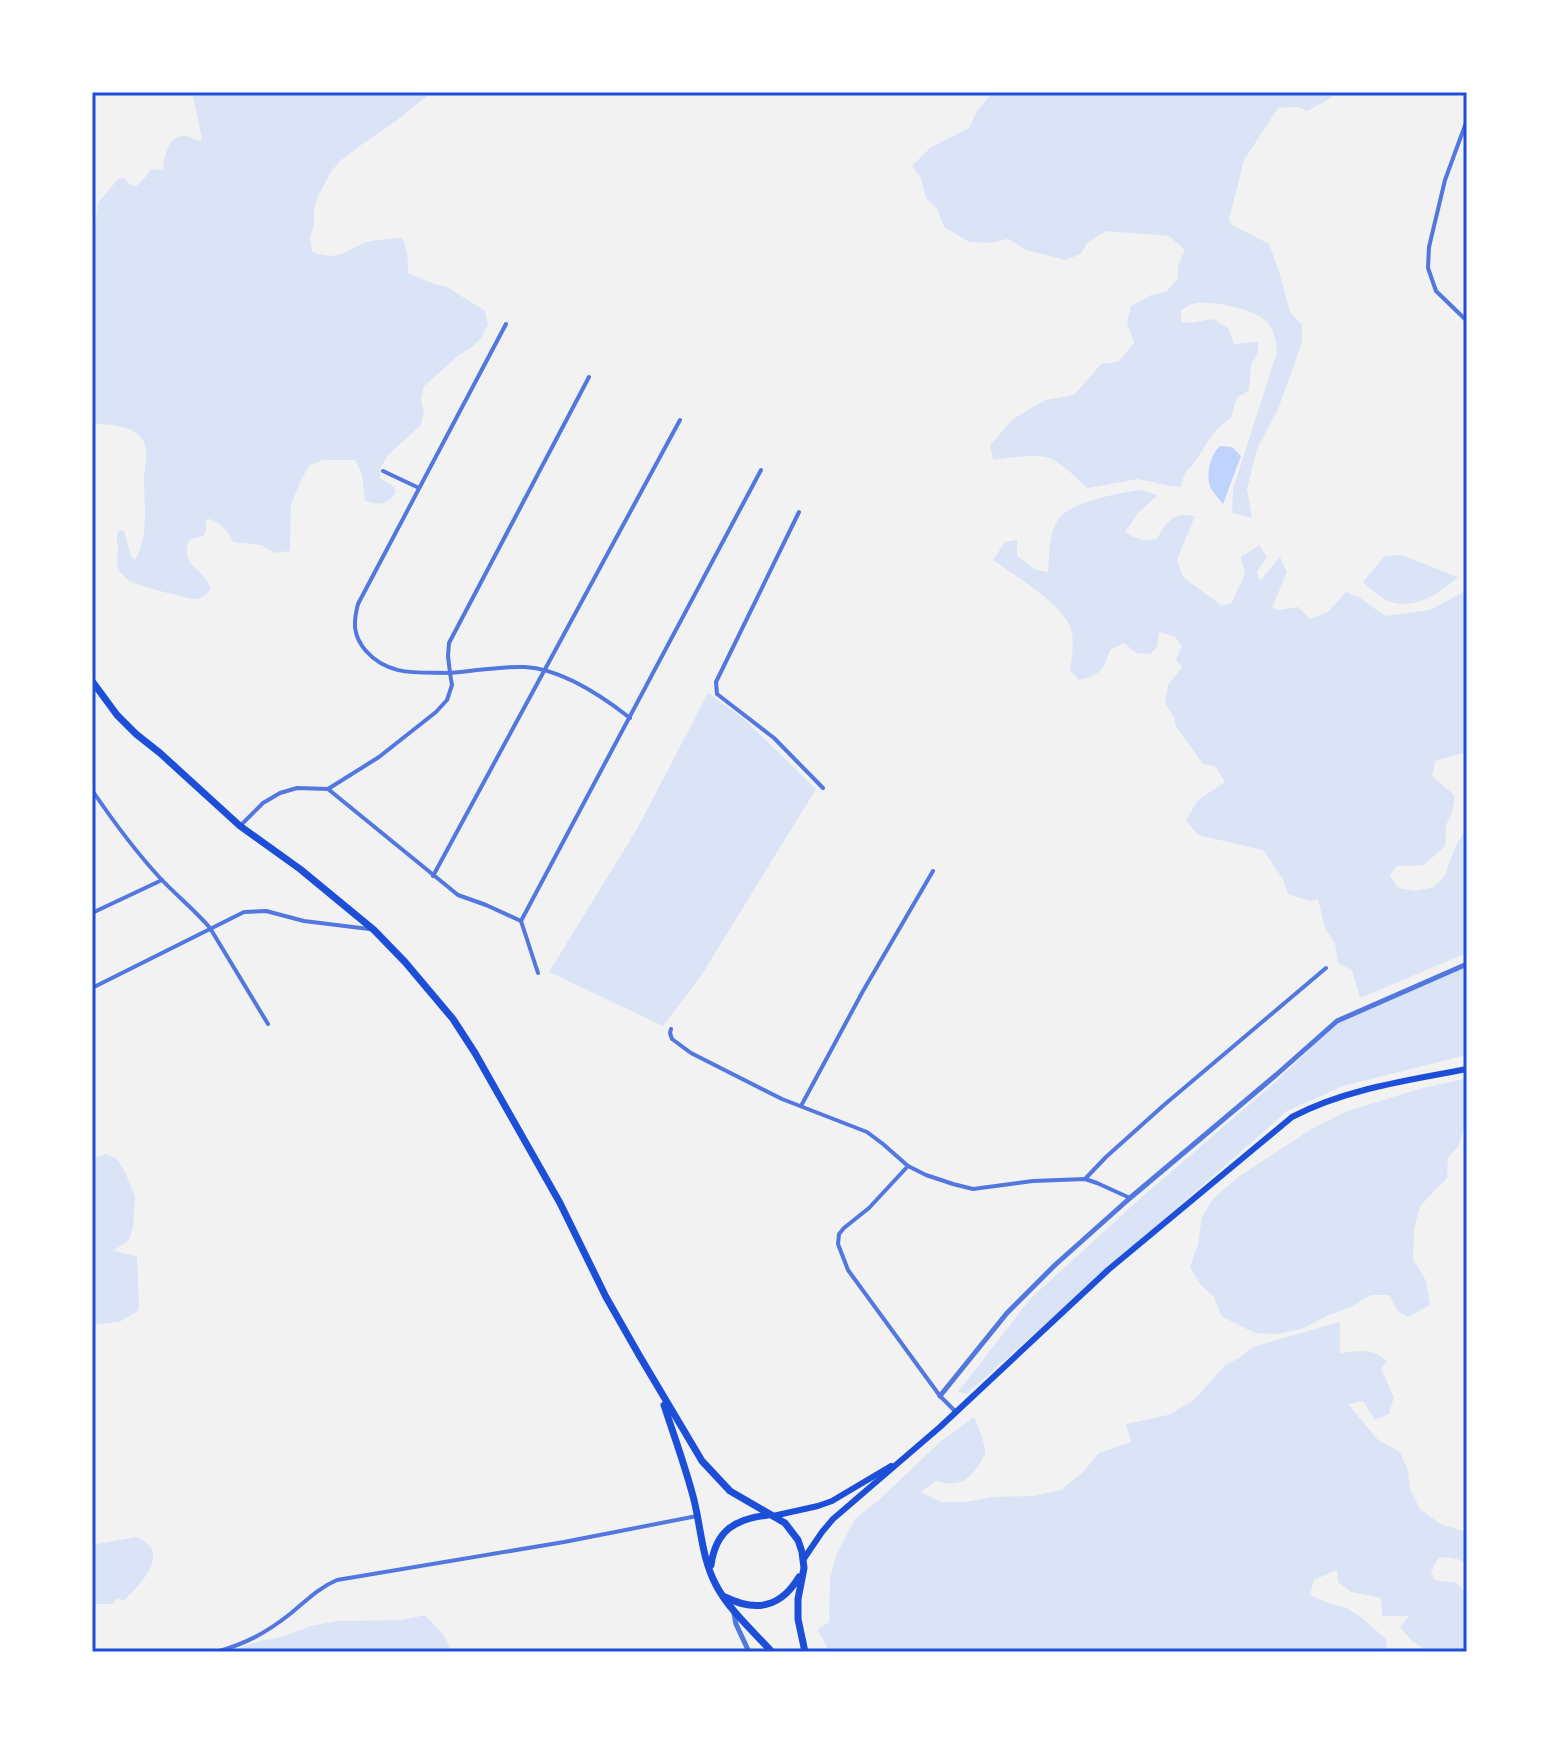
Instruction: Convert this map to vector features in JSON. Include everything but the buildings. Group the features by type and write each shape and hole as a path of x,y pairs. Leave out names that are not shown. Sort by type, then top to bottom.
{"highway":[{"path":"92,681 117,715 136,734 240,826 300,869 374,930 453,1019 560,1203 606,1297 661,1395 702,1461 730,1491 792,1530 801,1545 804,1564 798,1619 805,1652"},
{"path":"661,1395 685,1467 710,1571 723,1596 772,1652"},
{"path":"710,1571 715,1548 729,1527 743,1520 771,1515"},
{"path":"723,1596 741,1604 766,1606 788,1592 804,1564"}],"main road":[{"path":"804,1564 833,1519 956,1412 1108,1270 1292,1117 1335,1099 1467,1069"},
{"path":"771,1515 832,1501 904,1458"}],"street":[{"path":"1467,120 1445,180 1429,247 1428,268 1436,291 1467,321"},
{"path":"506,324 358,604 354,628 359,642 378,664 393,669 450,673 527,667 566,679 604,697 630,718"},
{"path":"240,826 263,803 280,793 297,788 328,789 379,757 447,700 452,685 449,643 589,377"},
{"path":"433,876 680,420"},
{"path":"538,973 521,921 761,470"},
{"path":"383,471 419,488"},
{"path":"799,512 716,682 716,688 717,694 774,738 823,788"},
{"path":"328,789 458,895 521,921"},
{"path":"92,790 162,880 210,928 268,1024"},
{"path":"801,1106 933,871"},
{"path":"92,913 162,880"},
{"path":"92,988 244,912 254,910 333,926 374,930"},
{"path":"940,1396 1020,1299 1055,1265 1337,1021 1467,964"},
{"path":"1085,1179 1164,1105 1326,968"},
{"path":"671,1029 672,1039 691,1053 801,1106 867,1132 908,1166 953,1184 973,1189 1033,1181 1085,1179 1130,1198"},
{"path":"908,1166 877,1200 844,1228 839,1234 838,1244 848,1270 940,1396 956,1412"},
{"path":"216,1652 244,1644 265,1633 322,1586 337,1580 697,1516"},
{"path":"733,1609 736,1624 749,1652"}],"shaded area":[{"path":"192,92 432,92 339,162 331,172 314,210 310,238 312,252 331,256 368,242 402,238 407,250 408,273 447,287 485,311 488,324 482,337 472,347 424,386 421,425 388,455 381,467 380,478 394,487 396,492 389,500 379,504 365,501 362,474 355,460 323,460 310,465 291,504 290,551 275,553 262,545 233,542 223,527 208,519 203,536 189,540 187,549 190,562 211,589 196,599 134,583 118,569 119,530 124,531 135,560 142,541 145,446 136,432 92,423 92,225 95,225 98,203 118,179 124,178 130,185 136,186 150,169 163,170 166,153 175,139 186,136 199,141 202,139"},
{"path":"993,92 1339,92 1307,111 1298,107 1278,108 1244,160 1229,219 1232,225 1269,244 1290,312 1302,325 1302,343 1278,409 1257,449 1247,489 1252,518 1232,513 1233,489 1277,348 1267,322 1253,313 1231,306 1199,303 1181,310 1181,322 1213,319 1229,329 1234,344 1258,342 1258,352 1251,365 1249,391 1237,397 1231,418 1211,436 1185,473 1181,487 1138,479 1088,488 1046,457 993,460 990,445 1013,419 1045,400 1074,395 1101,364 1118,362 1134,343 1127,323 1131,306 1151,295 1166,292 1178,278 1178,265 1185,250 1169,236 1106,231 1087,243 1081,254 1065,260 1026,250 1008,239 989,243 969,242 944,227 937,209 926,198 921,178 912,166 931,147 969,128 977,111"},
{"path":"1140,490 1158,495 1138,513 1125,532 1141,539 1157,539 1172,519 1181,515 1195,516 1177,560 1183,577 1221,605 1231,604 1245,574 1241,557 1259,545 1267,557 1257,572 1260,581 1280,557 1287,572 1272,608 1298,607 1310,619 1328,612 1346,592 1385,616 1430,610 1467,590 1467,752 1435,761 1432,776 1455,796 1446,825 1445,846 1424,865 1397,866 1390,875 1398,888 1415,891 1434,887 1445,875 1456,845 1467,828 1467,953 1360,998 1352,970 1338,963 1335,944 1325,928 1318,899 1309,901 1288,894 1283,879 1263,850 1198,835 1186,820 1198,800 1225,782 1215,766 1203,764 1176,726 1165,703 1168,685 1182,667 1176,660 1182,646 1174,636 1159,632 1157,647 1150,654 1136,653 1124,643 1110,650 1100,671 1079,680 1070,670 1072,636 1064,617 1035,590 993,560 1005,542 1017,540 1017,556 1036,570 1048,572 1052,533 1063,514 1082,504"},
{"path":"1401,555 1458,577 1421,601 1404,604 1391,602 1363,582 1385,556"},
{"path":"708,693 743,718 816,789 701,976 663,1026 549,972 637,829"},
{"path":"1467,966 1467,1055 1343,1086 1287,1111 966,1394 958,1392 1031,1298 1279,1079 1337,1022"},
{"path":"1467,1078 1467,1126 1459,1145 1448,1158 1447,1178 1420,1206 1414,1229 1413,1259 1426,1281 1430,1305 1408,1317 1398,1311 1389,1295 1371,1295 1304,1328 1278,1334 1255,1333 1221,1316 1214,1297 1201,1285 1190,1267 1198,1244 1202,1217 1212,1200 1238,1177 1313,1128 1345,1112"},
{"path":"105,1154 117,1159 135,1196 129,1240 113,1251 137,1256 139,1304 138,1311 119,1322 92,1325 92,1159"},
{"path":"1340,1322 1340,1353 1365,1351 1387,1361 1381,1369 1394,1397 1389,1414 1375,1420 1363,1401 1348,1404 1378,1440 1400,1452 1408,1471 1410,1489 1420,1509 1440,1524 1467,1532 1467,1565 1458,1559 1439,1557 1431,1572 1435,1580 1457,1583 1467,1594 1467,1652 1421,1652 1422,1647 1400,1627 1409,1616 1382,1616 1381,1598 1351,1592 1338,1582 1337,1570 1314,1580 1310,1595 1347,1608 1361,1617 1386,1639 1387,1652 825,1652 827,1646 817,1630 829,1622 830,1579 836,1555 855,1519 941,1441 974,1417 985,1450 980,1464 960,1482 949,1484 936,1481 921,1492 941,1502 965,1502 1061,1490 1083,1472 1099,1453 1131,1442 1126,1424 1168,1415 1194,1400 1225,1365 1253,1347"},
{"path":"136,1537 147,1543 152,1551 153,1559 145,1577 124,1601 117,1598 113,1604 92,1604 92,1545"},
{"path":"425,1615 442,1633 453,1652 229,1652 311,1626 338,1621 403,1620"}],"water":[{"path":"1220,446 1232,447 1241,456 1223,504 1211,488 1208,476 1211,459"}]}
